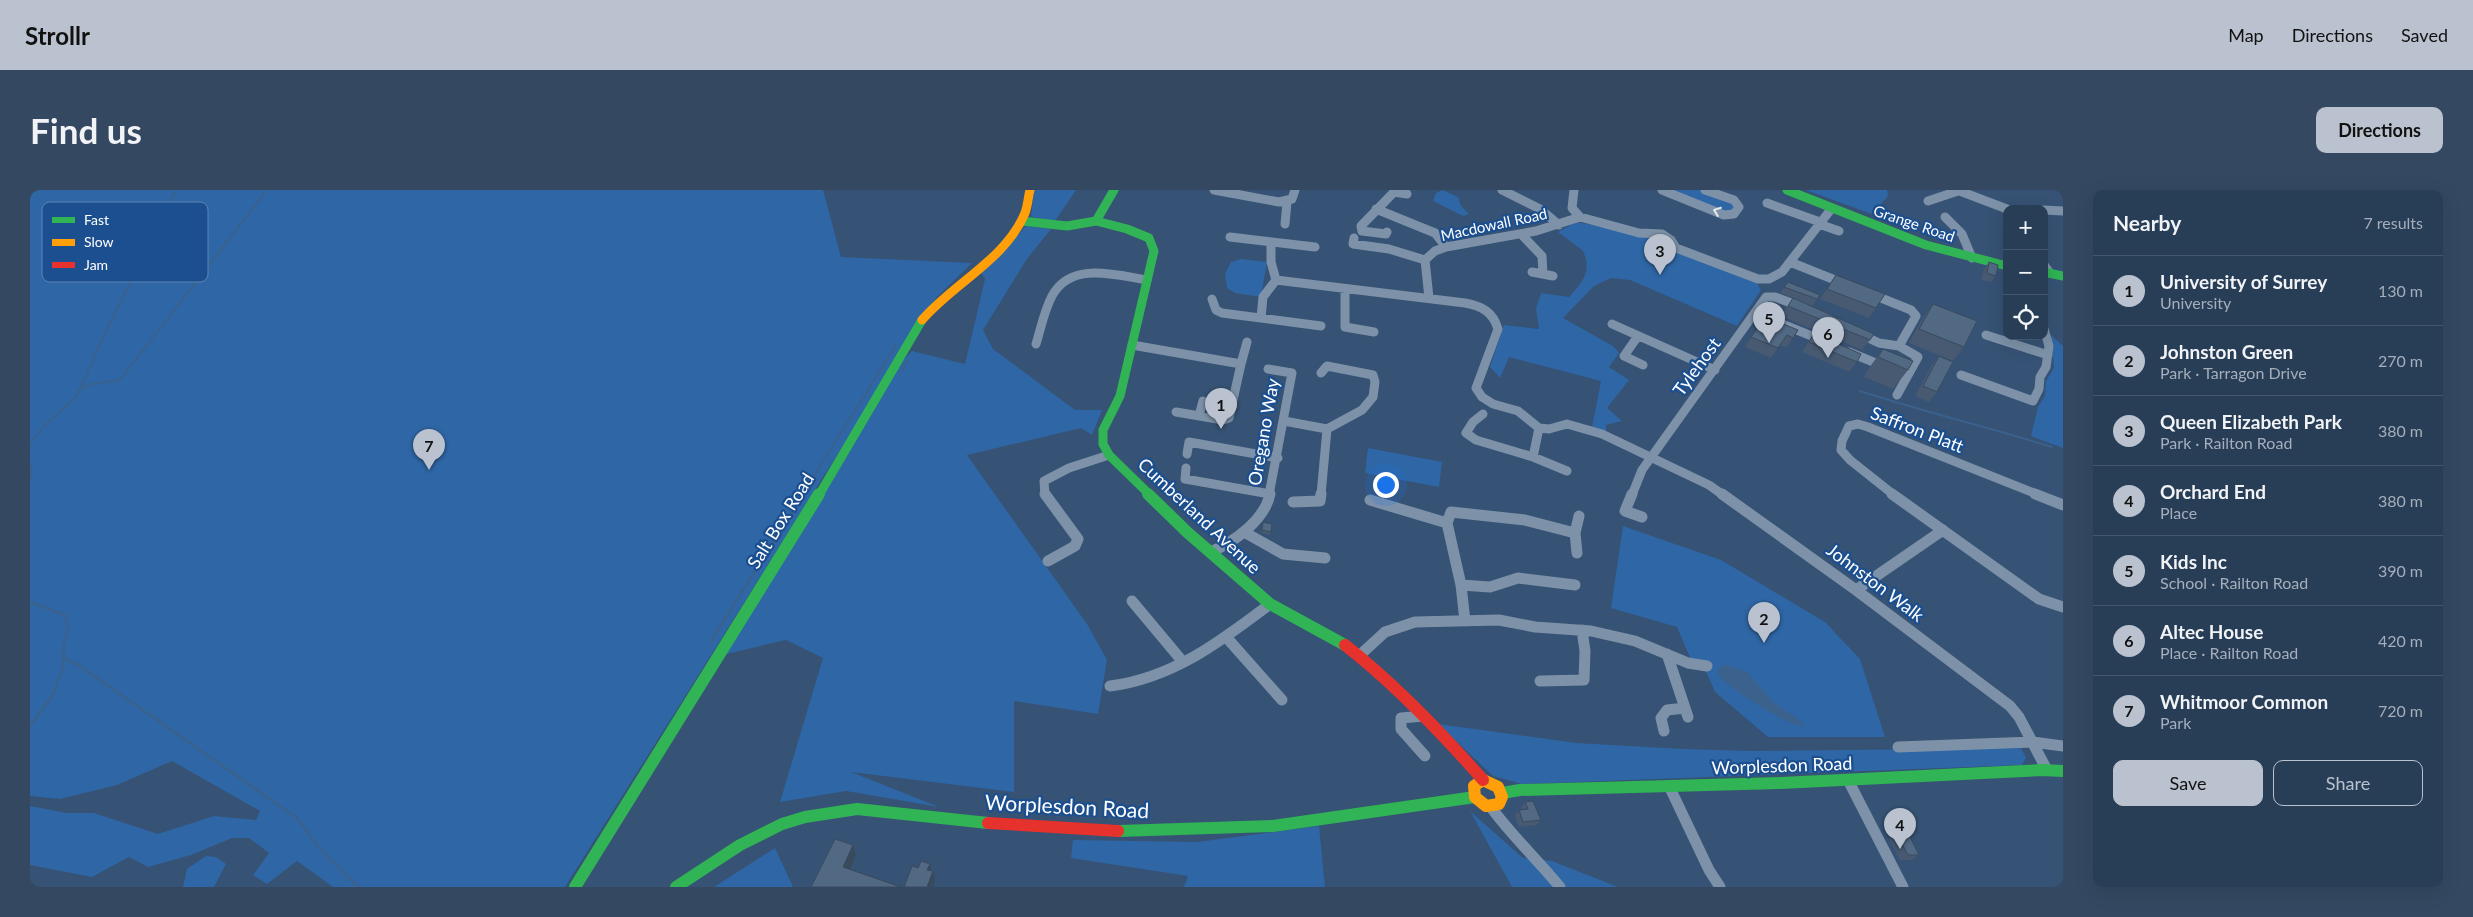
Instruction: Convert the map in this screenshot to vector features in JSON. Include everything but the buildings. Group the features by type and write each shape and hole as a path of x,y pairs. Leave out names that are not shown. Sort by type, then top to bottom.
{"street":[{"name":"Salt Box Road","path":"575,887 844,454 923,319 945,292 992,256 1022,221 1029,202 1030,190"},
{"path":"1096,220 1114,190"},
{"path":"1214,190 1279,202 1292,200 1296,190"},
{"path":"1502,190 1540,209 1559,225"},
{"path":"1574,190 1572,208 1580,217 1638,233 1662,234 1676,248 1754,278 1774,277 1782,272 1832,208"},
{"path":"1662,190 1724,215 1734,214 1739,207 1734,200 1704,190"},
{"name":"Grange Road","path":"1788,190 1890,233 1972,258 2003,265"},
{"path":"1928,201 1957,190 2003,207"},
{"path":"1387,232 1386,234 1362,231 1360,226 1394,192 1407,194"},
{"path":"1285,224 1287,202"},
{"path":"1767,203 1838,231"},
{"path":"1376,209 1435,233 1446,247"},
{"path":"2048,210 2063,211"},
{"name":"Macdowall Road","path":"1429,298 1425,260 1435,251 1446,247 1521,234 1559,225 1580,217"},
{"path":"1945,217 1953,224 1971,252 1972,258"},
{"path":"1022,221 1067,226 1096,220 1127,228 1149,238 1154,251 1120,396 1103,430 1103,444 1109,455 1069,468 1044,481 1045,496 1078,539 1075,546 1048,561"},
{"path":"1521,234 1542,256 1542,274"},
{"path":"1230,237 1315,247"},
{"path":"1354,238 1354,244 1389,249 1425,260"},
{"path":"1271,243 1271,262 1276,280"},
{"path":"1790,262 1915,313 1916,316 1899,346"},
{"path":"2048,271 2063,276"},
{"path":"1036,344 1052,296 1060,283 1069,276 1075,273 1089,272 1147,280"},
{"path":"1532,272 1552,276"},
{"path":"1276,280 1478,305 1494,316 1498,329 1476,388 1482,398 1494,404 1518,411 1539,428 1533,457"},
{"path":"1261,318 1263,297 1276,280"},
{"path":"1345,290 1345,327 1374,332"},
{"name":"Tylehost","path":"1642,518 1625,511 1642,470 1768,295 1808,310"},
{"path":"1212,299 1216,310 1222,313 1322,326"},
{"path":"1755,312 1907,376"},
{"path":"1612,324 1715,370"},
{"path":"1847,329 1879,343 1899,346 1918,356 1897,395"},
{"path":"1986,335 2048,355"},
{"path":"1638,336 1624,356 1643,365"},
{"path":"1961,374 2033,401 2040,389 2040,377 2046,367 2048,355 2047,340"},
{"path":"1176,412 1223,420 1229,418 1246,342"},
{"path":"1132,345 1240,364"},
{"path":"1284,421 1327,429 1362,410 1372,397 1375,382 1373,375 1327,366 1321,373"},
{"name":"Oregano Way","path":"1210,552 1227,545 1244,532 1268,503 1278,458 1292,373 1268,369"},
{"path":"1199,416 1203,401"},
{"path":"1483,414 1473,422 1466,433 1476,440 1533,457 1566,471"},
{"name":"Johnston Walk","path":"1539,428 1567,424 1589,430 1708,485 1856,590 2010,706 2019,717 2047,770"},
{"name":"Saffron Platt","path":"2063,505 1858,424 1849,426 1840,444 1842,452 1847,459 1943,530 2039,599 2054,606 2063,606"},
{"path":"1293,502 1320,501 1327,429"},
{"path":"1187,454 1189,442 1278,458"},
{"name":"Cumberland Avenue","path":"1109,455 1210,552 1270,604 1331,636 1360,655 1383,674 1482,780"},
{"path":"1186,468 1185,479 1270,494"},
{"path":"1370,500 1446,523"},
{"path":"1466,622 1461,585 1446,523 1450,512 1525,520 1575,533"},
{"path":"1577,553 1575,533 1579,516"},
{"path":"1856,590 1943,530"},
{"path":"1244,532 1283,554 1325,558"},
{"path":"1461,585 1490,587 1518,578 1575,585"},
{"path":"1132,601 1183,662"},
{"path":"1110,686 1127,686 1155,678 1227,638 1270,604"},
{"path":"1360,655 1385,632 1415,622 1499,620 1535,627 1582,630 1635,640 1688,663 1707,666"},
{"path":"1540,681 1584,680 1585,651 1582,630"},
{"path":"1227,638 1282,700"},
{"path":"1664,731 1661,718 1667,710 1687,713 1667,654"},
{"path":"1424,716 1401,718 1401,729 1425,756"},
{"path":"1898,747 2033,742 2063,746"},
{"name":"Worplesdon Road","path":"1502,793 1520,790 1670,788 2047,770 2063,771"},
{"path":"1490,806 1498,804 1502,793 1492,782 1482,780 1474,786 1475,797 1480,802 1490,806 1509,832 1533,854 1560,887"},
{"path":"1848,780 1904,887"},
{"path":"1670,788 1709,870 1720,887"},
{"name":"Worplesdon Road","path":"676,887 747,839 802,816 836,810 857,809 1009,825 1135,832 1273,826 1475,797"}],"shaded area":[{"path":"30,190 823,190 841,257 972,263 936,298 565,887 333,887 297,861 267,884 253,875 269,853 249,838 232,838 191,855 148,867 129,857 92,877 30,865 30,806 67,813 94,813 158,834 214,816 256,820 260,811 172,761 117,785 60,799 30,796"},
{"path":"1034,190 1076,190 1055,221 1031,217"},
{"path":"1442,190 1458,197 1461,206 1469,214 1463,216 1433,201 1436,193"},
{"path":"1666,190 1701,190 1737,206 1732,213 1724,213"},
{"path":"1806,190 1887,190 1888,196 1872,214"},
{"path":"1576,222 1661,238 1670,249 1757,283 1761,290 1737,326 1630,280 1611,278 1594,286 1563,318 1613,346 1619,353 1609,367 1629,380 1607,408 1622,421 1606,425 1606,432 1592,427 1601,381 1509,357 1500,378 1490,367 1504,325 1538,329 1536,309 1541,293 1569,297 1585,276 1587,265 1583,251 1558,232"},
{"path":"1026,226 1051,229 1027,259 983,330 993,349 1075,410 1102,410 1092,435 1081,428 967,455 1087,624 1107,660 1098,714 1014,701 1014,792 851,772 939,807 846,791 780,802 823,658 786,640 726,654 902,361 912,351 965,364 985,279 981,273"},
{"path":"1241,259 1267,262 1261,297 1235,293 1227,288 1225,274 1231,262"},
{"path":"2051,335 2063,346 2063,448 2031,436 2038,407 2045,396 2046,381 2054,368"},
{"path":"1368,448 1442,462 1439,487 1365,473"},
{"path":"1623,526 1721,560 1825,622 1860,659 1885,737 1768,737 1715,692 1702,662 1691,660 1677,627 1611,608"},
{"path":"1727,665 1747,672 1774,703 1801,721 1804,727 1772,713 1744,696 1722,679 1717,673 1721,666"},
{"path":"1438,724 1576,743 1750,751 2021,748 2026,758 2022,765 1522,784 1493,776"},
{"path":"1470,811 1523,858 1552,861 1618,887 1512,887"},
{"path":"1319,826 1325,887 1184,887 1188,876 1071,858 1073,840 1197,842"},
{"path":"775,848 793,887 714,887"},
{"path":"206,856 216,857 226,864 214,887 183,887 187,869"}],"waterway":[{"path":"170,202 176,190"},
{"path":"208,266 267,190"},
{"path":"80,389 130,282"},
{"path":"80,389 92,384 120,380 196,282"},
{"path":"802,495 896,345"},
{"path":"900,373 908,361"},
{"path":"30,444 45,425 77,396 80,389"},
{"path":"1860,391 2052,447"},
{"path":"30,463 32,470 30,479"},
{"path":"711,641 803,494"},
{"path":"30,602 65,615 68,627 64,644 63,668 52,696 30,726"},
{"path":"65,659 80,666 297,818 321,850 358,887"}],"traffic: fast":[{"path":"1096,221 1114,190"},
{"path":"1787,190 1926,245 2003,265"},
{"path":"1022,221 1067,226 1096,221 1127,229 1149,238 1154,251 1120,396 1103,430 1103,444 1109,455 1187,532 1270,604 1345,645"},
{"path":"2048,273 2063,276"},
{"path":"575,887 811,508 922,320"},
{"path":"1502,793 1520,790 1781,783 2042,770 2063,771"},
{"path":"1118,831 1273,826 1475,797"},
{"path":"676,887 740,845 782,824 805,817 857,809 988,823"}],"traffic: slow":[{"path":"922,320 948,293 1005,244 1017,229 1025,213 1030,190"},
{"path":"1483,780 1498,787 1502,797 1499,804 1486,806 1475,797 1474,786 1483,780"}],"traffic: jam":[{"path":"1345,645 1400,692 1483,780"},
{"path":"988,823 1118,831"}],"place":[{"name":"Queen Elizabeth Park","path":"1660,275"},
{"name":"Kids Inc","path":"1769,343"},
{"name":"Altec House","path":"1828,358"},
{"name":"University of Surrey","path":"1221,429"},
{"name":"Whitmoor Common","path":"429,470"},
{"name":"Johnston Green","path":"1764,643"},
{"name":"Orchard End","path":"1900,849"}]}
